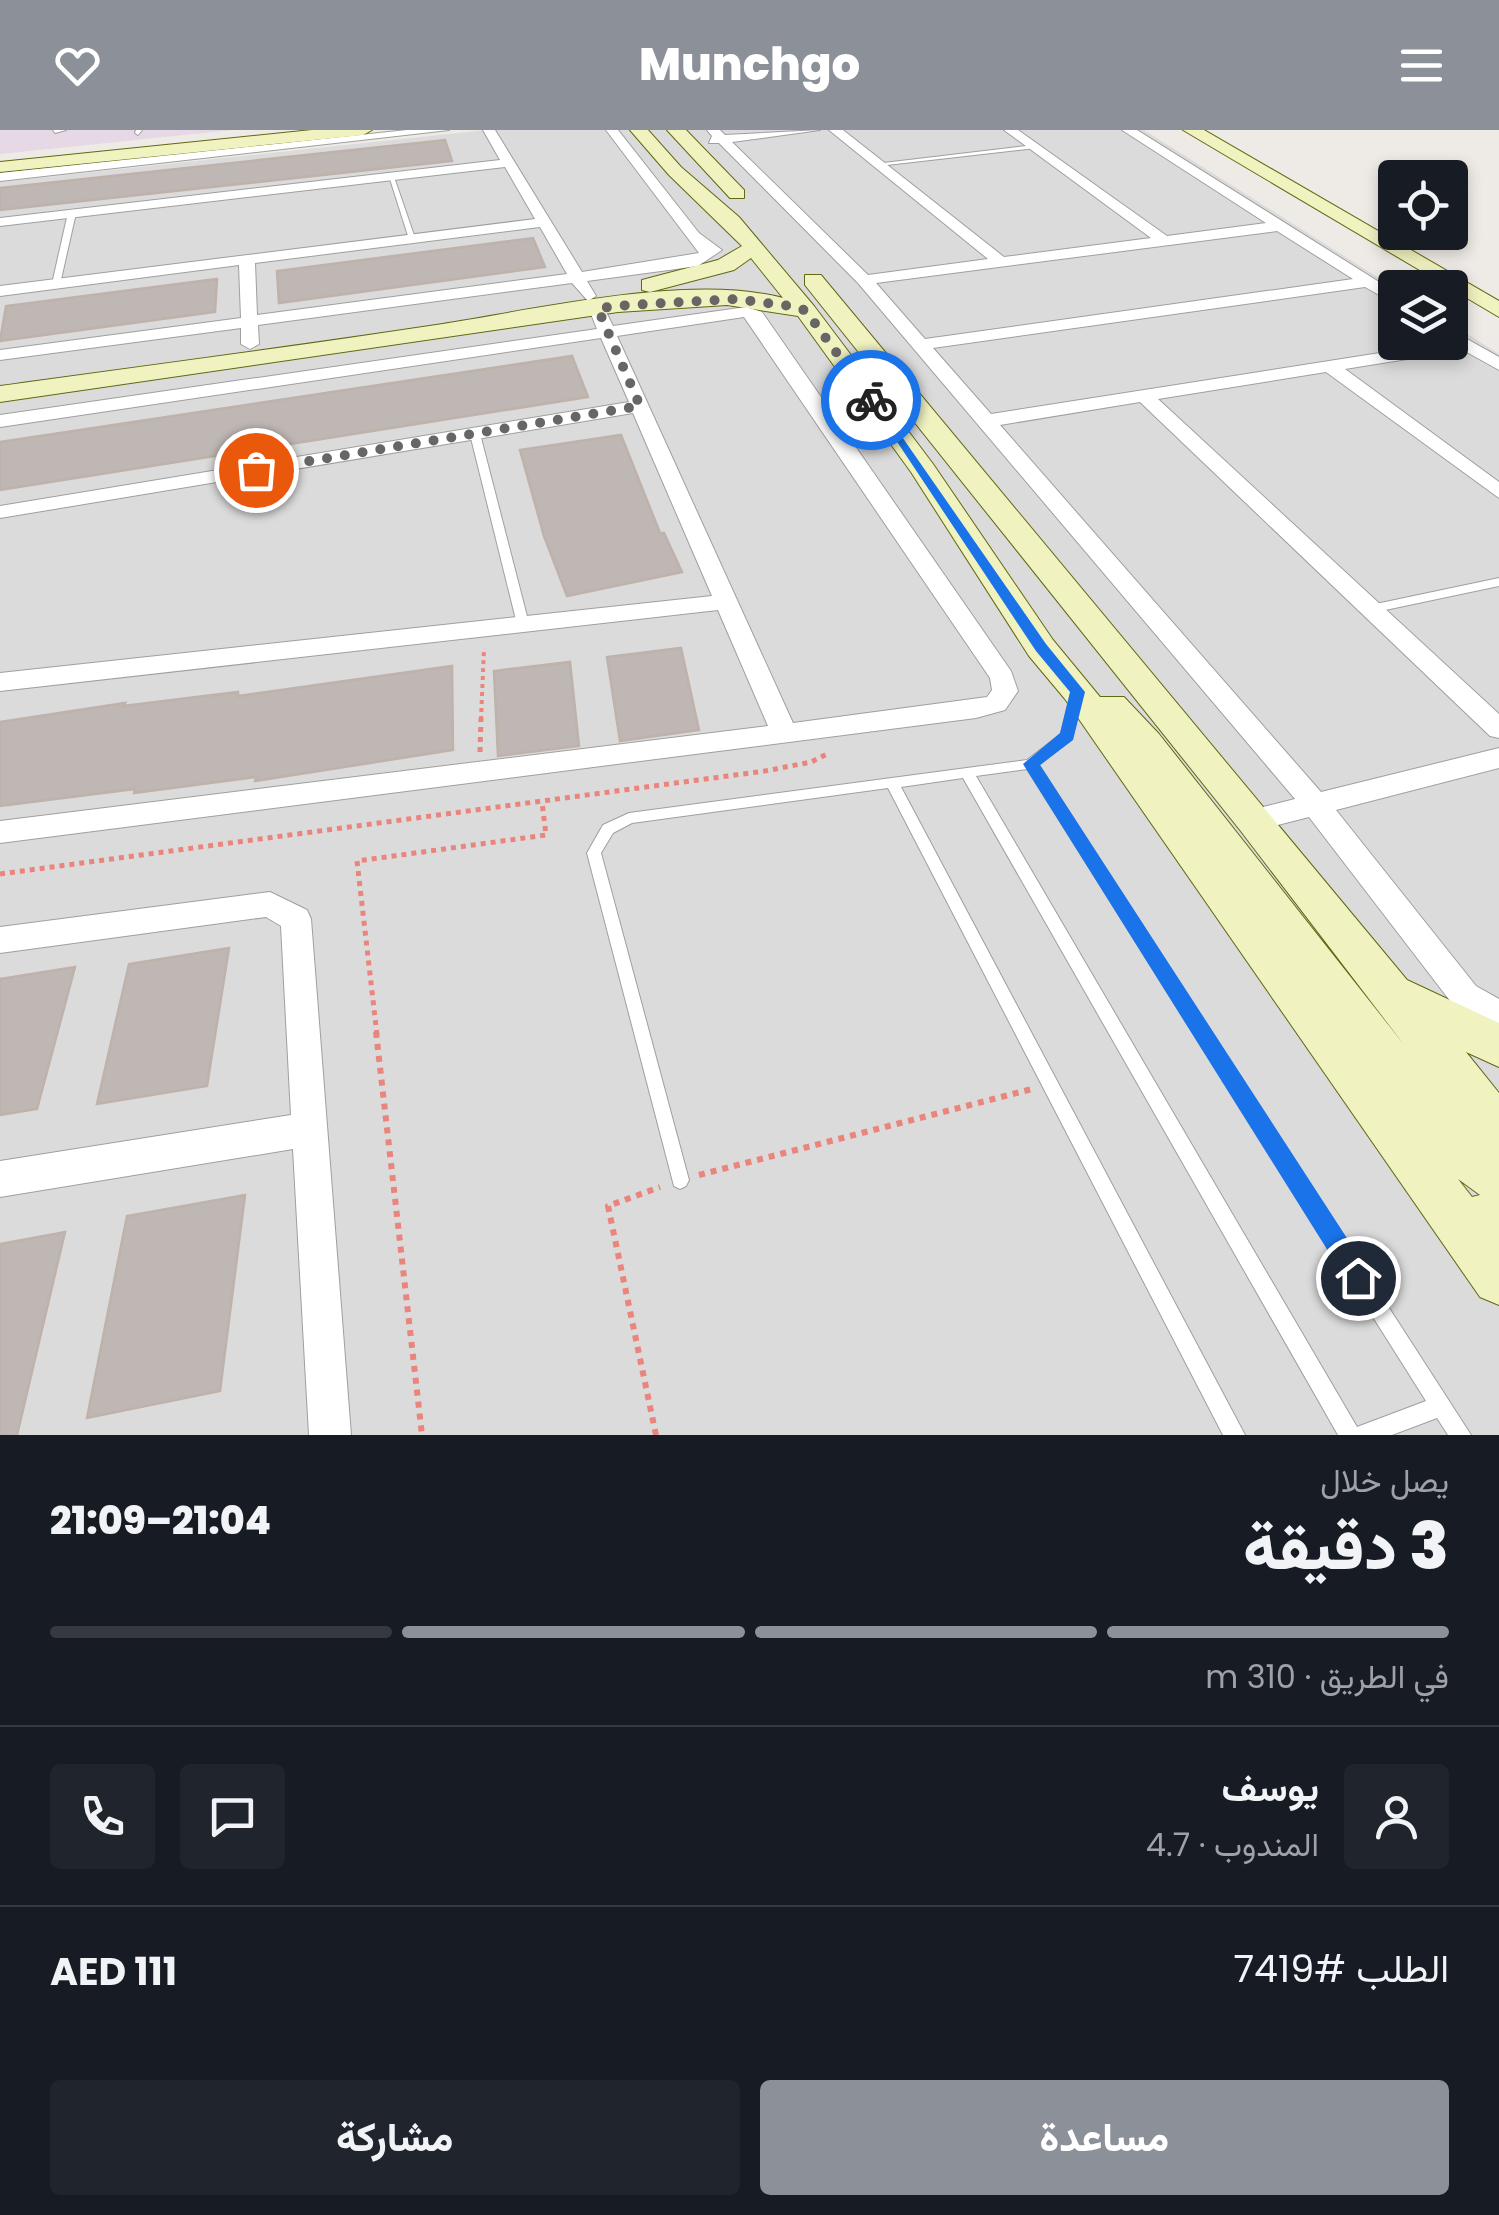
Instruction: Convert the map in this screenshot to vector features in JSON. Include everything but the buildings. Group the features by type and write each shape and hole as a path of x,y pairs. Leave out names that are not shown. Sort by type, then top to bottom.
{"street":[{"path":"0,158 278,130"},
{"path":"0,167 363,130"},
{"path":"0,177 443,130"},
{"path":"490,130 597,304 784,734"},
{"path":"597,304 673,264 712,256 713,247 699,237 612,130"},
{"path":"640,130 754,247 806,311 923,470 1041,648 1077,692 1499,1178"},
{"path":"695,140 814,130"},
{"path":"835,130 1001,262"},
{"path":"1010,130 1164,241"},
{"path":"1128,130 1378,288"},
{"path":"1169,130 1400,270"},
{"path":"1192,130 1499,310"},
{"path":"695,140 864,280 1315,804 1465,996 1499,1016"},
{"path":"695,140 1254,820 1387,989 1467,1143 1481,1220 1499,1278"},
{"path":"0,222 509,163"},
{"path":"0,291 545,222"},
{"path":"864,280 1280,226"},
{"path":"597,304 717,268 742,258 754,247"},
{"path":"247,260 250,333"},
{"path":"0,394 597,304 746,290 753,282 732,273 597,304 0,420"},
{"path":"921,346 1369,282"},
{"path":"0,356 597,304 736,299 774,301 806,311"},
{"path":"0,832 986,708 1002,698 1002,677 756,316 597,304"},
{"path":"1468,311 1499,329"},
{"path":"0,379 250,333"},
{"path":"1468,345 1499,365"},
{"path":"986,421 1378,356"},
{"path":"1330,366 1499,492"},
{"path":"1144,396 1499,729"},
{"path":"0,512 640,406"},
{"path":"0,682 726,602"},
{"path":"1041,648 1090,685 1146,743 1467,1143"},
{"path":"1254,820 1499,758"},
{"path":"0,940 270,904 290,912 300,929 330,1435"},
{"path":"1439,962 1499,1000"},
{"path":"1387,989 1499,1046"},
{"path":"0,1179 311,1129"}],"lane":[{"path":"55,131 63,130"},
{"path":"878,164 1034,147"},
{"path":"391,176 413,239"},
{"path":"56,284 72,213"},
{"path":"474,434 523,624"},
{"path":"1371,609 1499,582"},
{"path":"680,1180 594,854 596,844 608,829 629,818 1030,764 1067,736 1077,692"},
{"path":"1030,764 1460,1435"},
{"path":"968,775 1350,1435"},
{"path":"893,784 1234,1435"},
{"path":"1364,1435 1440,1406"}],"path":[{"path":"480,770 485,628"},
{"path":"0,874 810,762 834,747 828,728"},
{"path":"422,1435 357,861 546,835 542,802"},
{"path":"656,1435 608,1206 680,1180 1050,1084"}],"shaded area":[{"path":"0,130 233,130 0,154"},
{"path":"486,130 1144,130 1378,277 1378,360 1468,360 1468,334 1499,354 1499,1435 0,1435 0,182"}],"way so far":[{"path":"256,470 640,406 598,309 614,306 736,299 797,307 806,311 871,400"}],"route":[{"path":"871,400 923,470 1041,648 1077,692 1067,736 1058,747 1030,764 1358,1278"}]}
